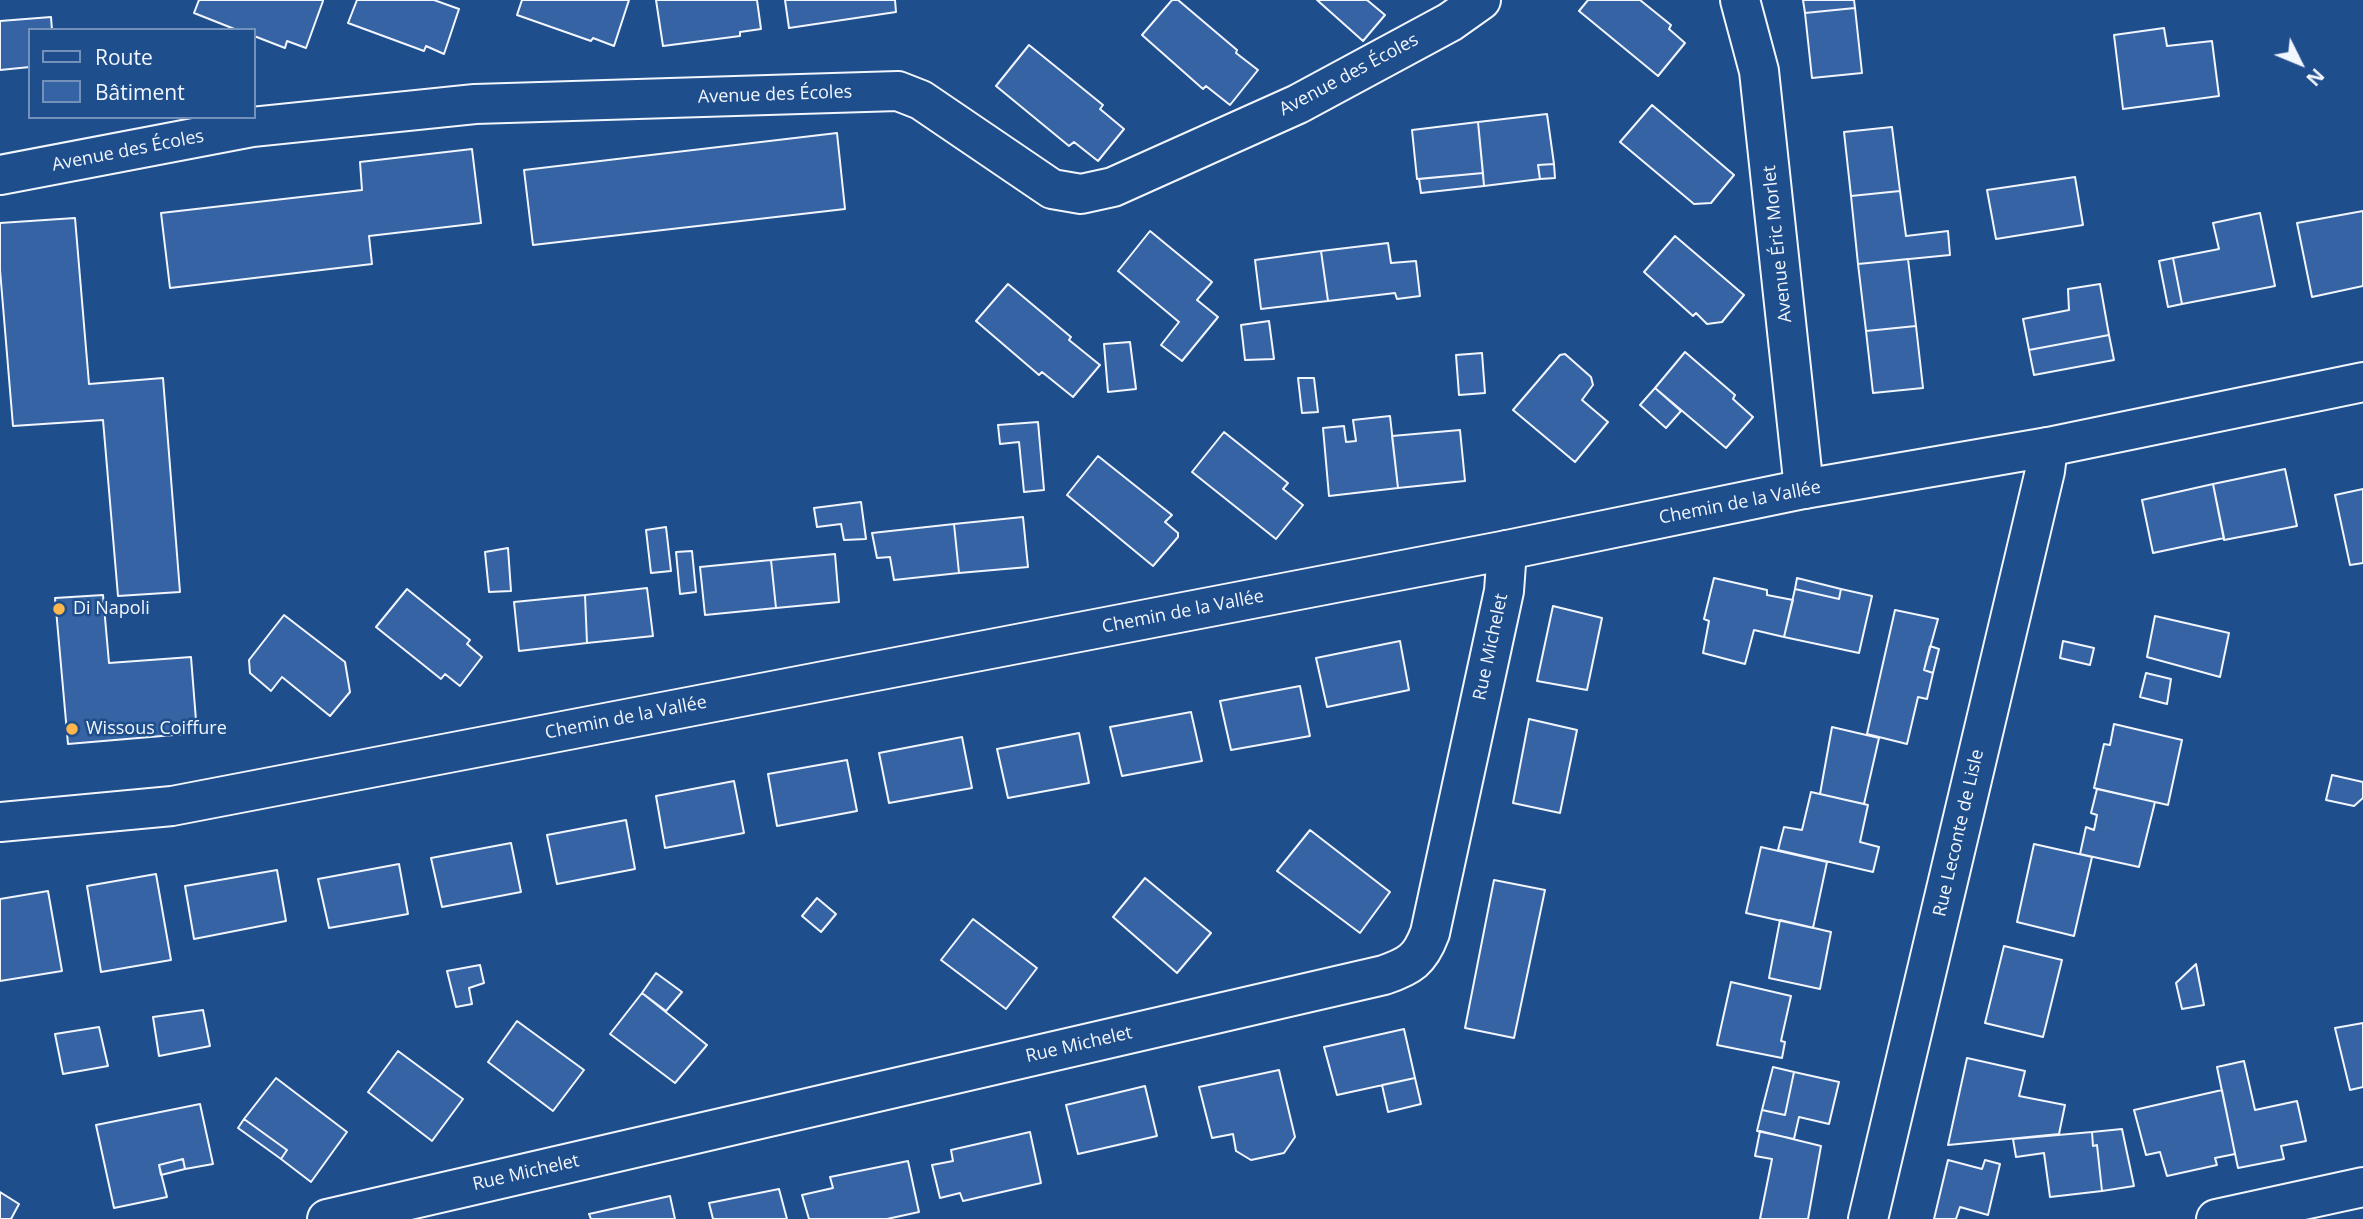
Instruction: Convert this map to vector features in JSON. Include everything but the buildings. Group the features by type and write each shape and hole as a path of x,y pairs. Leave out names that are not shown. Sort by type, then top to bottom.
{"street":[{"name":"Avenue des Écoles","path":"0,175 252,127 475,104 898,91 921,100 1052,189 1081,194 1113,187 1298,104 1450,22 1480,0"},
{"name":"Avenue Éric Morlet","path":"1740,0 1759,71 1804,489"},
{"name":"Chemin de la Vallée","path":"0,821 172,806 1507,550 1804,489 2048,447 2363,382"},
{"name":"Rue Leconte de Lisle","path":"1868,1219 2045,471 2048,447"},
{"name":"Rue Michelet","path":"327,1219 1384,975 1409,966 1424,950 1430,933 1504,591 1507,550"},
{"path":"2216,1219 2363,1187"}],"place":[{"name":"Di Napoli","path":"59,609"},
{"name":"Wissous Coiffure","path":"72,729"}]}
